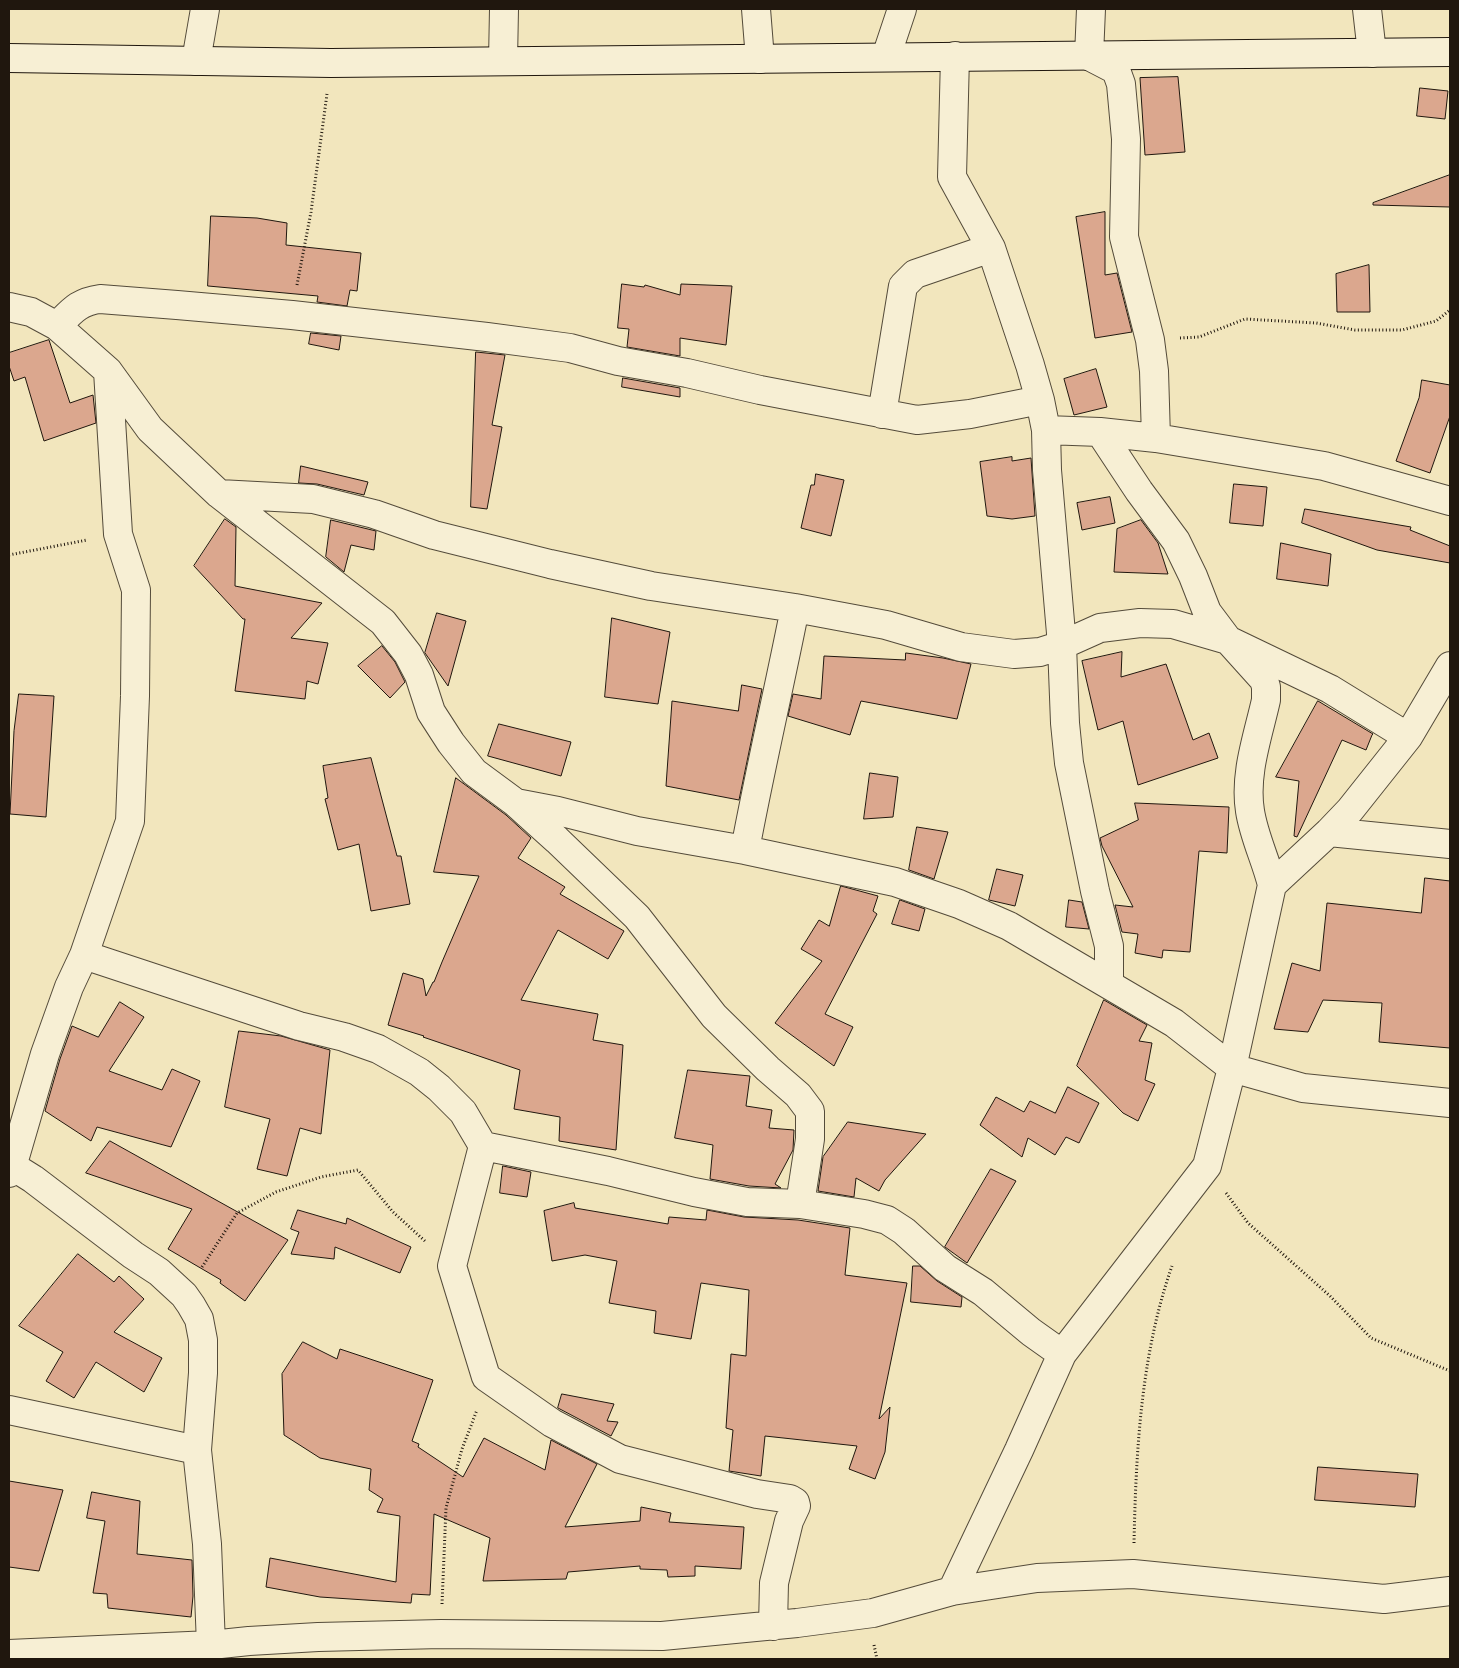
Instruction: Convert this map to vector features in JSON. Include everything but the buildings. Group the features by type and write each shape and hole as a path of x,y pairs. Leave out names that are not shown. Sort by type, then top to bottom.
{"street":[{"path":"196,61 205,9"},
{"path":"503,61 504,9"},
{"path":"756,9 760,59"},
{"path":"886,56 902,9"},
{"path":"1090,56 1091,9"},
{"path":"1367,9 1372,53"},
{"path":"9,58 331,63 886,56 1450,52"},
{"path":"955,56 952,177 991,248 1040,400 1046,430 1047,470 1062,645 1065,723 1069,763 1095,891 1109,946 1108,984"},
{"path":"1090,56 1116,70 1121,84 1126,139 1124,237 1150,340 1154,371 1156,438"},
{"path":"882,414 903,286 915,274 991,248"},
{"path":"57,326 76,306 88,301 100,299 177,304 292,315 570,348 618,361 694,374 760,390 917,420 970,414 1040,400"},
{"path":"9,307 31,312 57,326 108,371 150,429 219,494 383,622 408,654 419,676 431,712 451,743 474,772 516,803 637,917 714,1016 768,1069 798,1095 810,1111 810,1139 800,1204"},
{"path":"108,371 118,534 136,590 135,696 130,821 84,955 45,1054 10,1168 34,1179 133,1255 160,1272 184,1295 199,1319 203,1340 203,1373 197,1450 207,1544 210,1652"},
{"path":"1046,430 1100,432 1156,438 1324,466 1450,501"},
{"path":"952,1591 1062,1354 1207,1166 1232,1068 1272,886 1252,818 1248,780 1266,700 1264,680 1228,640 1207,612 1176,541 1100,432"},
{"path":"219,494 313,498 374,514 434,535 550,564 651,586 795,608 886,626 970,648 1014,654 1040,652 1062,645 1100,628 1140,623 1173,624 1228,640 1330,689 1408,737"},
{"path":"745,850 795,608"},
{"path":"1272,886 1350,810 1408,737 1450,666"},
{"path":"516,803 558,811 637,831 745,850 894,882 959,904 1009,926 1174,1023 1232,1068 1303,1088 1450,1103"},
{"path":"1329,832 1450,844"},
{"path":"84,955 299,1026 344,1037 378,1049 419,1072 439,1088 463,1112 483,1146 452,1266 486,1377 552,1423 620,1459 757,1494 790,1499 795,1502 796,1506 790,1521 774,1583 773,1626"},
{"path":"483,1146 747,1202 800,1204 864,1214 887,1220 904,1231 944,1268 983,1292 1031,1332 1062,1354"},
{"path":"9,1410 197,1450"},
{"path":"9,1654 210,1652 249,1641 318,1637 441,1634 662,1636 773,1626 873,1613 952,1591 1036,1578 1133,1574 1384,1599 1450,1591"}],"path":[{"path":"292,315 315,186 331,63"},
{"path":"1150,340 1199,337 1245,319 1316,323 1354,330 1402,330 1436,321 1450,310"},
{"path":"9,555 118,534"},
{"path":"1207,1166 1248,1223 1330,1296 1371,1338 1450,1371"},
{"path":"184,1295 237,1213 276,1192 321,1176 358,1170 393,1212 452,1266"},
{"path":"1133,1574 1136,1476 1145,1382 1160,1299 1173,1263"},
{"path":"441,1634 446,1508 462,1449 479,1405 486,1377"}]}
